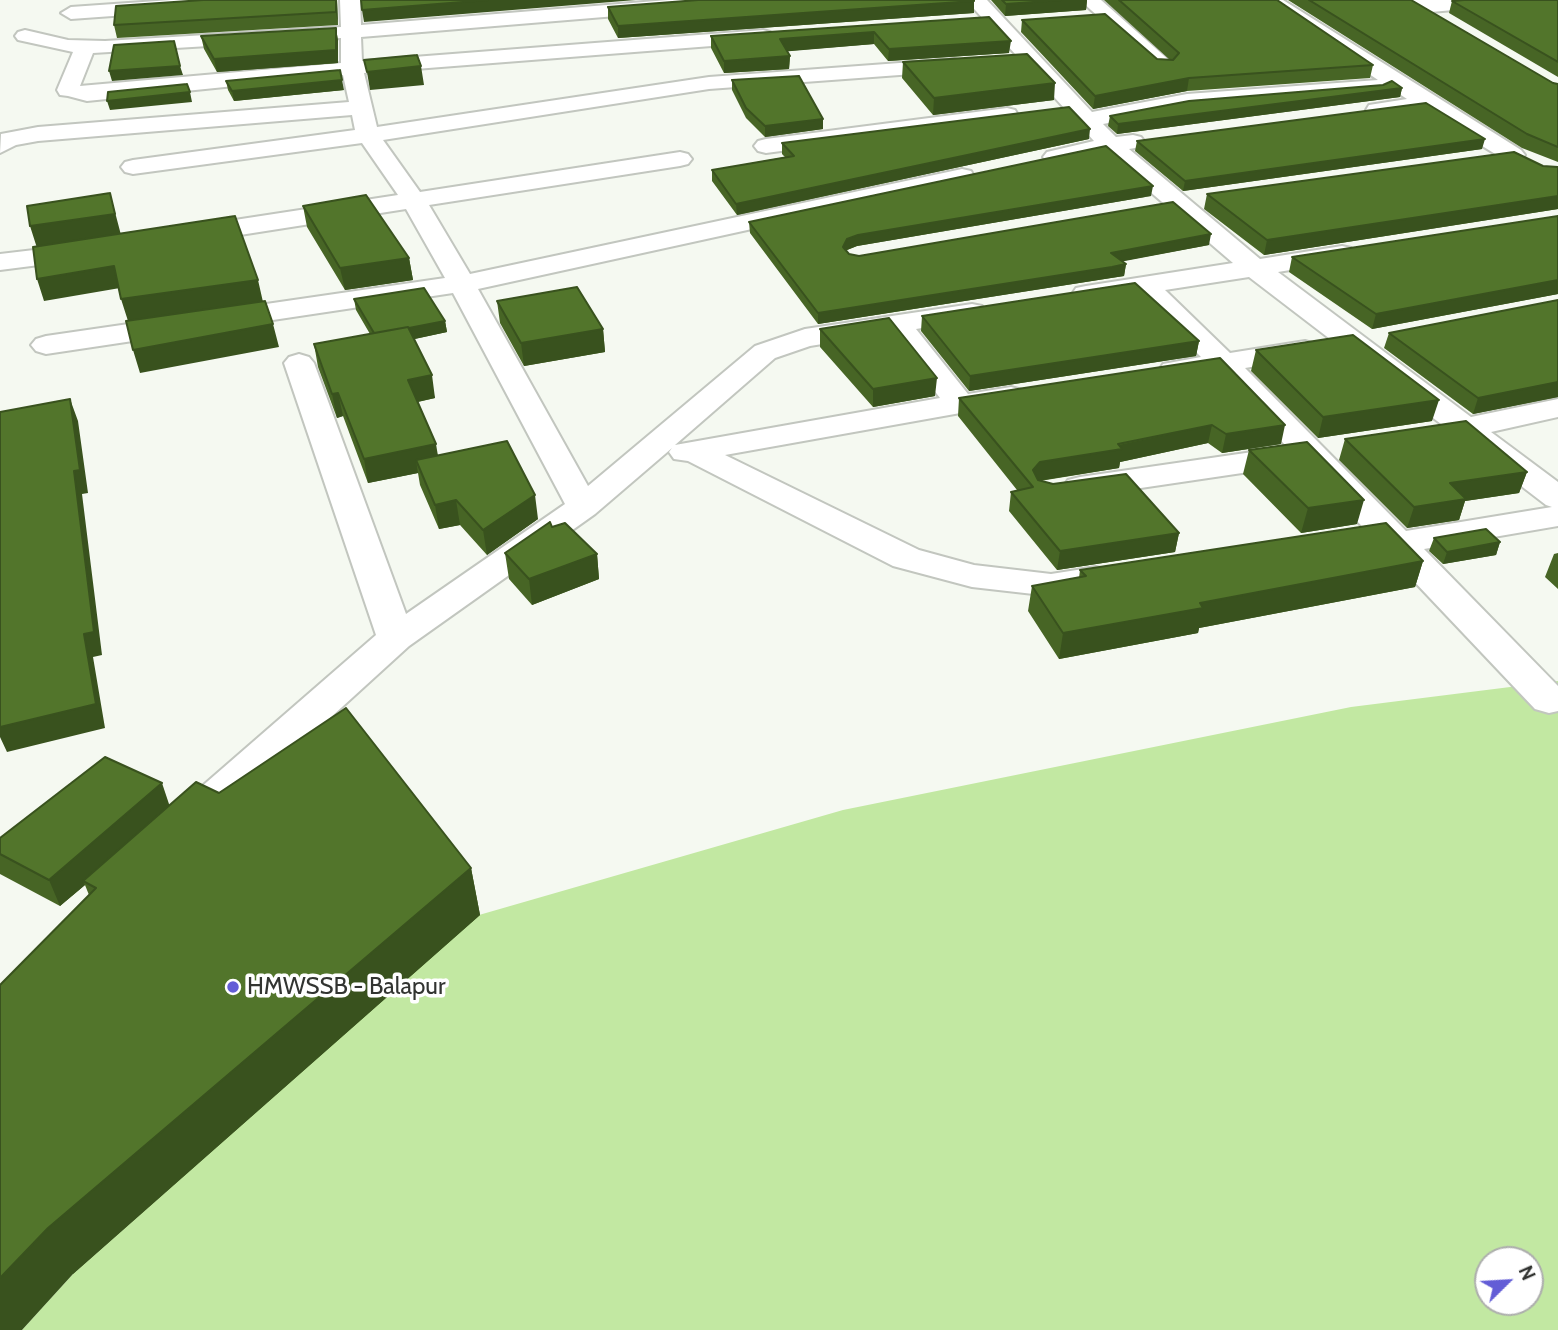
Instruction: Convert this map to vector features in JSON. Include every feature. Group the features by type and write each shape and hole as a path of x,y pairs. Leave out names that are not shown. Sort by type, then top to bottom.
{"street":[{"path":"0,40 25,36 99,0"},
{"path":"71,13 251,0"},
{"path":"350,0 352,68 368,135 412,198 462,284 583,507"},
{"path":"25,36 85,48 349,32 650,3 738,0"},
{"path":"1270,0 1399,85 1537,167"},
{"path":"1413,4 1489,1 1487,0"},
{"path":"650,3 670,42"},
{"path":"1413,4 1454,28"},
{"path":"1087,10 1110,17 1164,66"},
{"path":"972,11 997,23 1110,145 1255,268 1370,340 1467,428 1558,498"},
{"path":"997,23 1029,23"},
{"path":"68,90 87,94 352,68 778,35"},
{"path":"5,142 68,90 85,48"},
{"path":"1004,62 1031,60"},
{"path":"133,167 368,135 709,83 978,64"},
{"path":"766,146 1041,111 1081,113 1187,101 1399,85"},
{"path":"1359,113 1428,103"},
{"path":"5,142 360,108"},
{"path":"1030,162 1110,145 1152,140"},
{"path":"1473,160 1513,155"},
{"path":"171,238 412,198 680,159"},
{"path":"46,345 462,284 990,171"},
{"path":"1150,207 1204,198"},
{"path":"1062,298 1379,248"},
{"path":"0,262 104,249"},
{"path":"1144,285 1223,362 1549,700"},
{"path":"167,842 397,638 583,507 765,352 805,338 1007,307"},
{"path":"897,324 960,404"},
{"path":"1144,374 1370,340"},
{"path":"299,363 397,638"},
{"path":"638,461 1039,391"},
{"path":"1415,436 1467,428 1558,408"},
{"path":"1050,491 1350,447"},
{"path":"693,451 906,558 972,576 1051,584 1132,572"},
{"path":"1347,539 1392,538 1558,516"},
{"path":"1518,669 1558,663"}],"green space":[{"path":"1558,681 1558,1330 22,1330 73,1274 479,915 843,810 1351,707"}],"building":[{"path":"203,0 336,0 336,12 114,25 116,6"},
{"path":"361,0 488,0 362,10"},
{"path":"698,0 974,1 618,26 608,7"},
{"path":"1002,0 1061,0 1006,4"},
{"path":"1119,0 1277,0 1373,65 1189,78 1095,96 1022,20 1105,14 1157,59 1173,60 1179,53"},
{"path":"1309,0 1411,0 1558,84 1558,147 1527,134"},
{"path":"1558,0 1558,62 1452,1"},
{"path":"989,17 1011,41 889,49 874,32 780,39 790,56 724,61 711,36"},
{"path":"336,28 336,50 214,59 201,36"},
{"path":"174,41 180,66 109,71 114,45"},
{"path":"1027,54 1055,83 934,98 903,62"},
{"path":"417,55 421,66 367,72 364,60"},
{"path":"340,70 342,80 232,91 226,81"},
{"path":"799,76 823,119 765,126 746,108 732,80"},
{"path":"1392,81 1402,88 1118,124 1110,116 1189,101 1383,85"},
{"path":"187,84 190,92 107,101 108,92"},
{"path":"1426,103 1485,139 1185,181 1137,141"},
{"path":"1069,107 1090,129 736,204 712,170 794,156 782,143"},
{"path":"1106,146 1153,186 858,235 847,239 843,247 849,254 859,256 1173,202 1211,234 1111,253 1126,264 1112,267 818,313 749,222"},
{"path":"1514,152 1543,166 1558,167 1558,196 1267,240 1207,194"},
{"path":"110,193 115,214 30,226 27,206"},
{"path":"366,195 409,258 340,268 303,206"},
{"path":"235,216 258,280 121,299 114,266 37,279 33,247"},
{"path":"1558,216 1558,280 1376,314 1292,257"},
{"path":"1135,283 1199,341 970,376 922,316"},
{"path":"577,287 603,329 521,343 497,301"},
{"path":"424,288 445,321 374,333 354,299"},
{"path":"1558,300 1558,382 1478,398 1389,333"},
{"path":"265,301 273,324 133,350 126,321"},
{"path":"889,318 937,378 873,389 820,329"},
{"path":"408,327 432,375 408,380 436,444 364,459 338,393 332,394 314,344"},
{"path":"1353,335 1439,400 1323,417 1256,350"},
{"path":"1220,358 1285,425 1226,434 1212,425 1118,444 1122,449 1040,462 1033,470 1038,480 1053,484 1126,474 1179,533 1060,551 1011,492 1033,487 959,398"},
{"path":"70,399 80,470 74,471 94,632 84,634 96,704 0,727 0,412"},
{"path":"1466,421 1527,472 1450,483 1466,499 1414,507 1345,439"},
{"path":"507,441 535,495 483,530 456,500 435,505 416,460"},
{"path":"1307,442 1364,500 1308,508 1249,450"},
{"path":"550,522 552,527 565,523 597,554 529,579 505,553"},
{"path":"1386,523 1423,561 1200,603 1203,608 1063,633 1032,586 1086,576 1080,570"},
{"path":"1486,529 1500,542 1447,552 1434,538"},
{"name":"HMWSSB - Balapur","path":"346,708 471,868 48,1228 0,1278 0,985 96,888 83,881 196,782 219,793"},
{"path":"105,757 162,783 49,880 0,854 0,838"}],"place":[{"name":"HMWSSB - Balapur","path":"233,987"}]}
